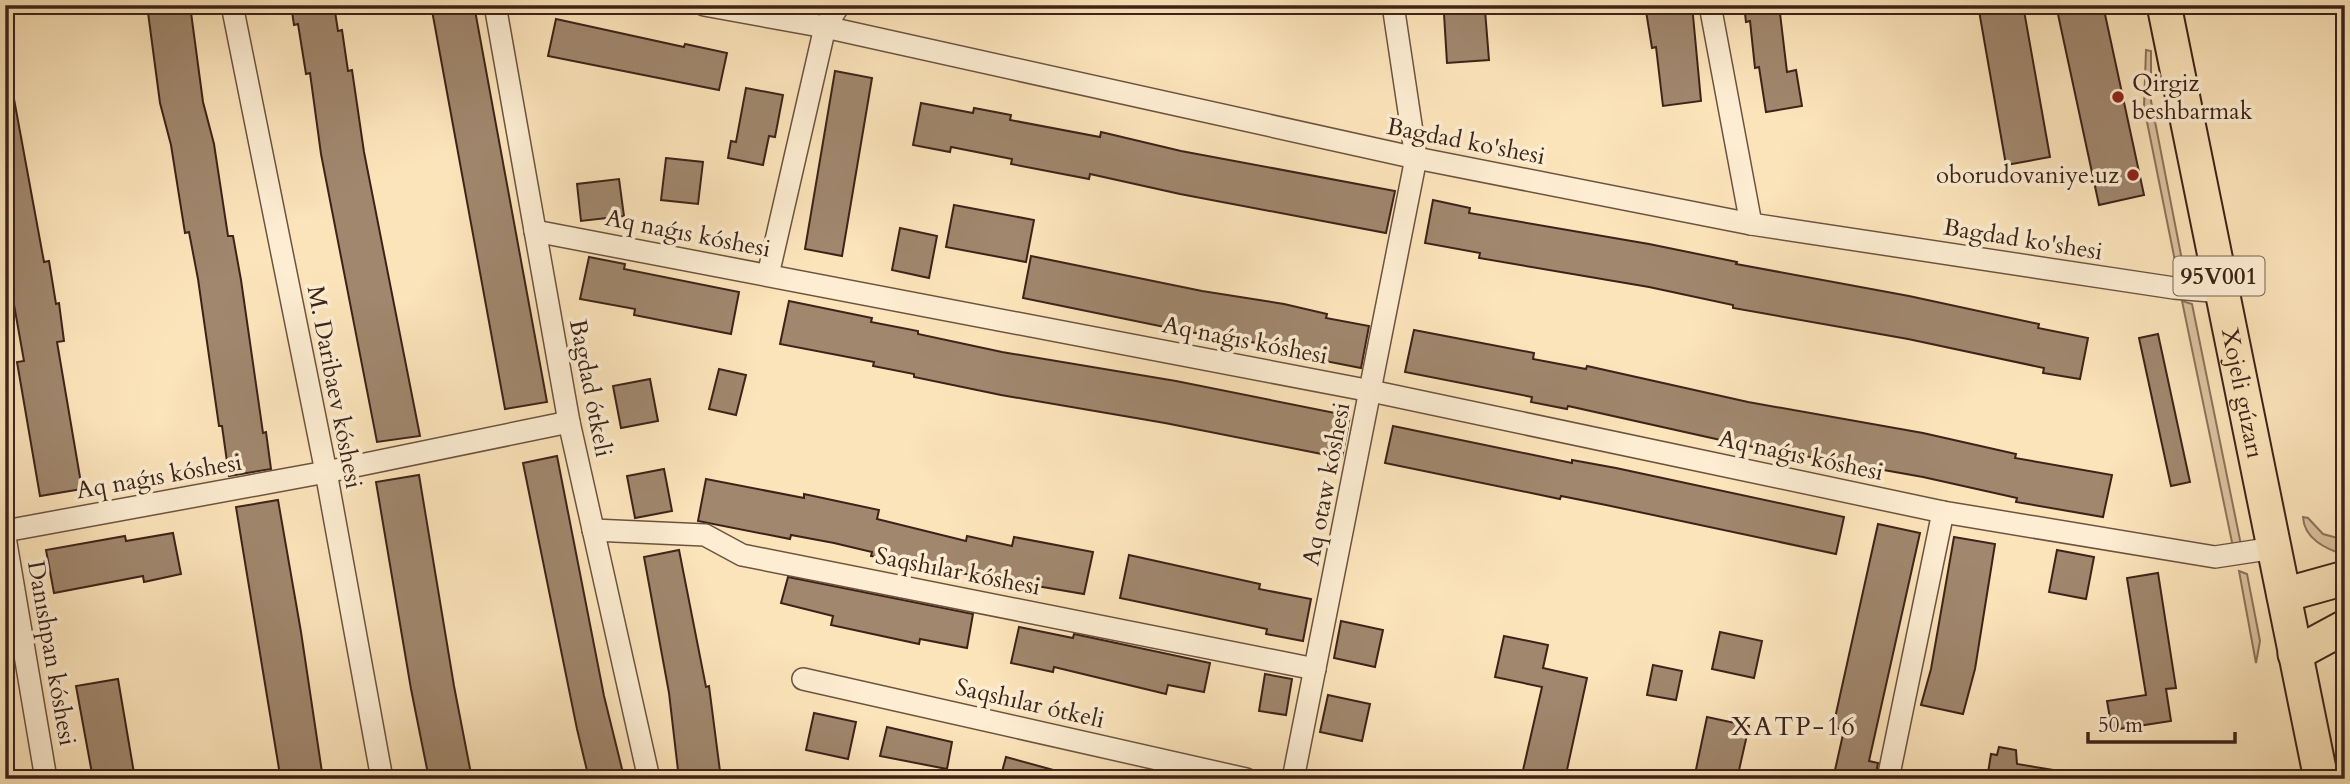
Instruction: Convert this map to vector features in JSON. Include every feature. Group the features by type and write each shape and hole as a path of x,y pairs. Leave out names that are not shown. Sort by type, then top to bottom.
{"main road":[{"name":"Xojeli gúzarı","path":"2164,5 2321,779"},
{"path":"2284,595 2338,580"},
{"path":"2338,580 2325,610 2332,619 2345,625"},
{"path":"2295,654 2345,625"}],"street":[{"name":"M. Daribaev kóshesi","path":"232,5 326,472 382,779"},
{"name":"Bagdad ótkeli","path":"495,5 569,422 649,779"},
{"name":"Bagdad ko'shesi","path":"704,5 825,27 1416,158 1751,224 2174,288 2223,292"},
{"path":"768,275 825,27 839,5"},
{"name":"Aq otaw kóshesi","path":"1293,779 1416,158 1393,5"},
{"path":"1710,5 1751,224"},
{"name":"Aq naǵıs kóshesi","path":"535,231 1371,391 1943,512 2215,557 2274,548"},
{"name":"Aq naǵıs kóshesi","path":"5,531 326,472 569,422"},
{"path":"1888,779 1943,512"},
{"name":"Saqshılar kóshesi","path":"593,530 705,535 742,555 1315,668"},
{"name":"Danıshpan kóshesi","path":"5,537 46,779"},
{"name":"Saqshılar ótkeli","path":"803,679 1246,779"}],"shaded area":[{"path":"2146,50 2151,51 2151,101 2182,260 2175,261 2144,107"},
{"path":"2182,301 2192,304 2241,545 2233,547"},
{"path":"2303,517 2308,518 2323,534 2345,540 2345,555 2317,542 2307,531"},
{"path":"2239,571 2247,574 2260,641 2256,663"}],"building":[{"path":"147,5 190,5 203,102 214,144 228,236 233,236 263,433 266,432 271,469 229,476 222,426 219,426 198,279 189,232 185,233 171,145 160,103"},
{"path":"291,5 334,5 338,31 342,30 348,71 352,70 364,152 420,436 377,442 321,154 310,73 306,74 298,24 294,25"},
{"path":"431,5 474,5 547,402 505,409"},
{"path":"1645,5 1692,5 1701,101 1663,106 1656,47 1652,48"},
{"path":"1744,5 1779,5 1787,72 1796,70 1802,106 1766,112 1759,67 1755,68 1750,21 1746,22"},
{"path":"1978,5 2023,5 2050,157 2006,165"},
{"path":"2056,5 2103,5 2144,195 2099,205"},
{"path":"1485,10 1489,60 1447,63 1444,14"},
{"path":"556,19 684,47 685,44 727,53 719,90 548,56"},
{"path":"835,71 872,78 842,256 805,249"},
{"path":"746,88 783,95 775,137 769,136 763,165 728,158 731,141 736,142"},
{"path":"14,99 44,262 49,261 56,304 59,303 64,341 57,342 82,489 40,496 17,362 24,361 5,254 5,100"},
{"path":"921,103 973,113 974,108 1011,115 1010,120 1100,137 1101,132 1181,151 1395,191 1386,233 1090,174 1089,179 1011,164 1012,159 951,147 950,152 913,145"},
{"path":"666,158 703,162 698,204 661,200"},
{"path":"619,179 624,216 581,221 577,184"},
{"path":"1433,200 1470,208 1469,213 1649,244 1737,262 1736,264 1909,296 2039,324 2038,328 2088,338 2080,379 2043,373 2044,368 1908,339 1733,308 1733,305 1649,287 1479,258 1480,253 1425,243"},
{"path":"954,205 1034,220 1026,262 946,247"},
{"path":"900,228 937,236 929,278 892,270"},
{"path":"1031,256 1202,291 1284,304 1327,314 1326,318 1369,326 1361,368 1325,361 1326,357 1282,347 1189,332 1023,298"},
{"path":"589,257 625,264 624,269 739,292 731,334 634,315 635,309 580,299"},
{"path":"789,301 872,318 871,322 1002,352 1176,381 1350,416 1342,458 1165,423 1001,395 914,377 914,374 873,366 874,362 780,344"},
{"path":"1414,330 1534,353 1533,359 1586,369 1587,366 1748,402 1923,433 2016,454 2015,458 2112,475 2103,517 2016,502 2017,498 1923,477 1743,445 1568,406 1567,409 1531,402 1532,397 1405,372"},
{"path":"2158,334 2190,482 2171,486 2139,338"},
{"path":"719,369 746,375 736,415 709,409"},
{"path":"650,379 658,421 621,428 613,386"},
{"path":"1393,426 1572,463 1572,460 1616,468 1844,517 1836,554 1606,505 1561,496 1560,499 1385,463"},
{"path":"557,456 604,696 623,773 595,779 589,779 577,729 523,463"},
{"path":"664,469 672,511 635,518 627,476"},
{"path":"419,475 472,779 429,779 411,689 376,482"},
{"path":"706,479 804,498 804,494 879,510 877,519 966,541 967,536 1012,546 1014,537 1093,552 1084,594 960,573 959,578 917,569 918,566 871,556 872,552 834,543 791,535 790,539 698,521"},
{"path":"278,500 323,779 283,779 279,769 236,507"},
{"path":"1878,524 1920,533 1869,761 1878,763 1875,779 1833,779 1844,730 1833,727"},
{"path":"173,533 181,574 144,582 143,576 54,593 46,550 125,536 126,541"},
{"path":"1954,537 1995,544 1975,669 1963,714 1921,705 1931,669"},
{"path":"679,550 706,687 709,686 721,779 679,779 669,693 644,557"},
{"path":"2057,550 2094,557 2086,599 2049,592"},
{"path":"1129,555 1260,584 1259,589 1311,599 1303,641 1266,634 1267,629 1120,598"},
{"path":"2158,573 2176,688 2166,689 2171,721 2112,730 2107,701 2146,695 2127,578"},
{"path":"788,577 973,614 967,648 920,639 919,644 831,625 833,616 781,603"},
{"path":"1341,621 1383,630 1375,667 1334,658"},
{"path":"1019,627 1073,638 1074,634 1210,663 1204,692 1168,685 1166,694 1054,667 1053,672 1011,663"},
{"path":"1720,632 1762,641 1754,678 1712,669"},
{"path":"1504,636 1548,645 1543,668 1587,678 1565,779 1521,779 1542,687 1495,677"},
{"path":"1653,665 1682,671 1676,700 1647,695"},
{"path":"1265,674 1292,679 1286,715 1259,711"},
{"path":"118,679 135,779 93,779 76,686"},
{"path":"1328,695 1370,704 1362,741 1320,732"},
{"path":"814,713 856,722 848,759 806,750"},
{"path":"1707,717 1749,726 1737,779 1694,779"},
{"path":"887,727 952,742 947,769 880,756"},
{"path":"1999,747 2016,750 2017,764 2054,770 2053,779 1987,779 1991,754 1997,755"},
{"path":"1006,757 1068,774 1067,779 1000,779"}],"place":[{"name":"Qirgiz beshbarmak","path":"2118,97"},
{"name":"oborudovaniye.uz","path":"2133,175"}],"district":[{"name":"XATP-16","path":"1794,726"}]}
